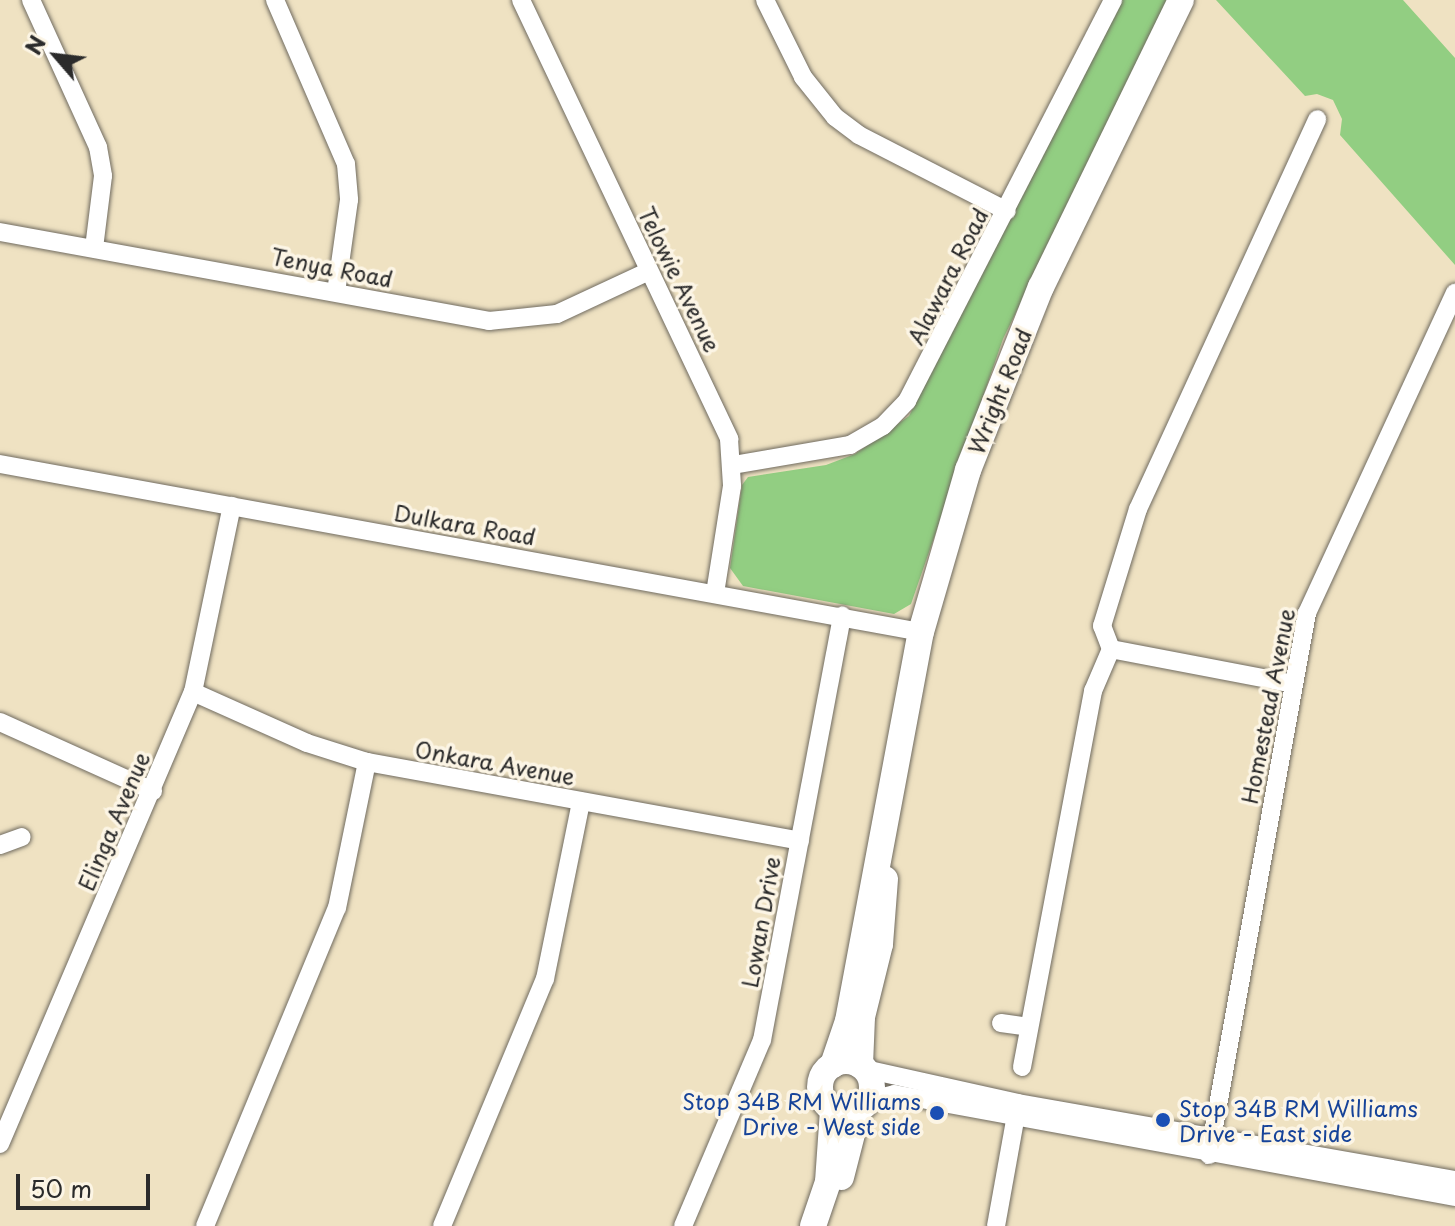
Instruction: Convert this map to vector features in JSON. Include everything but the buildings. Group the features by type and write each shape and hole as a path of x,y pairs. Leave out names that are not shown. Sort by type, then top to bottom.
{"main road":[{"name":"Wright Road","path":"889,807 879,834 848,1021 833,1065 820,1085 853,1107 872,1084 862,1067 862,1017 880,944 889,807 921,632 968,470 1019,341 1181,0"},
{"path":"833,1065 862,1067"},
{"path":"813,1226 853,1107"},
{"path":"829,1226 853,1107"}],"street":[{"path":"31,0 98,147 103,187 94,248"},
{"path":"275,0 346,164 349,200 336,292"},
{"name":"Telowie Avenue","path":"521,0 647,272 724,424 733,465 715,593"},
{"path":"765,0 803,77 835,117 859,135 1007,211"},
{"name":"Alawara Road","path":"733,465 836,450 890,419 915,391 1113,0"},
{"path":"1022,1067 1093,691 1111,649 1102,626 1138,509 1317,119"},
{"name":"Tenya Road","path":"0,232 458,316 514,321 557,314 647,272"},
{"name":"Homestead Avenue","path":"1212,1146 1294,684 1314,592 1455,292"},
{"name":"Dulkara Road","path":"0,464 842,615 921,632"},
{"name":"Elinga Avenue","path":"0,1144 193,692 232,506"},
{"name":"Lowan Drive","path":"683,1226 762,1040 842,615"},
{"path":"1111,649 1294,684"},
{"name":"Onkara Avenue","path":"193,692 307,743 367,762 800,841"},
{"path":"0,722 153,791"},
{"path":"205,1226 337,908 367,762"},
{"path":"442,1226 545,979 581,802"},
{"path":"0,845 22,837"},
{"path":"1001,1023 1029,1027"},
{"path":"862,1067 1016,1111"},
{"path":"853,1107 894,1094 1016,1111 1212,1146 1455,1197"},
{"path":"996,1226 1016,1111"},
{"path":"1212,1146 1455,1180"}],"green space":[{"path":"1119,0 1169,0 1003,339 911,604 894,614 743,586 730,568 742,485 748,477 826,465 855,454 909,416"},
{"path":"1216,0 1403,0 1455,58 1455,265 1340,135 1342,119 1333,100 1317,94 1305,96"}],"place":[{"name":"Stop 34B RM Williams Drive - West side","path":"937,1113"},
{"name":"Stop 34B RM Williams Drive - East side","path":"1163,1120"}]}
